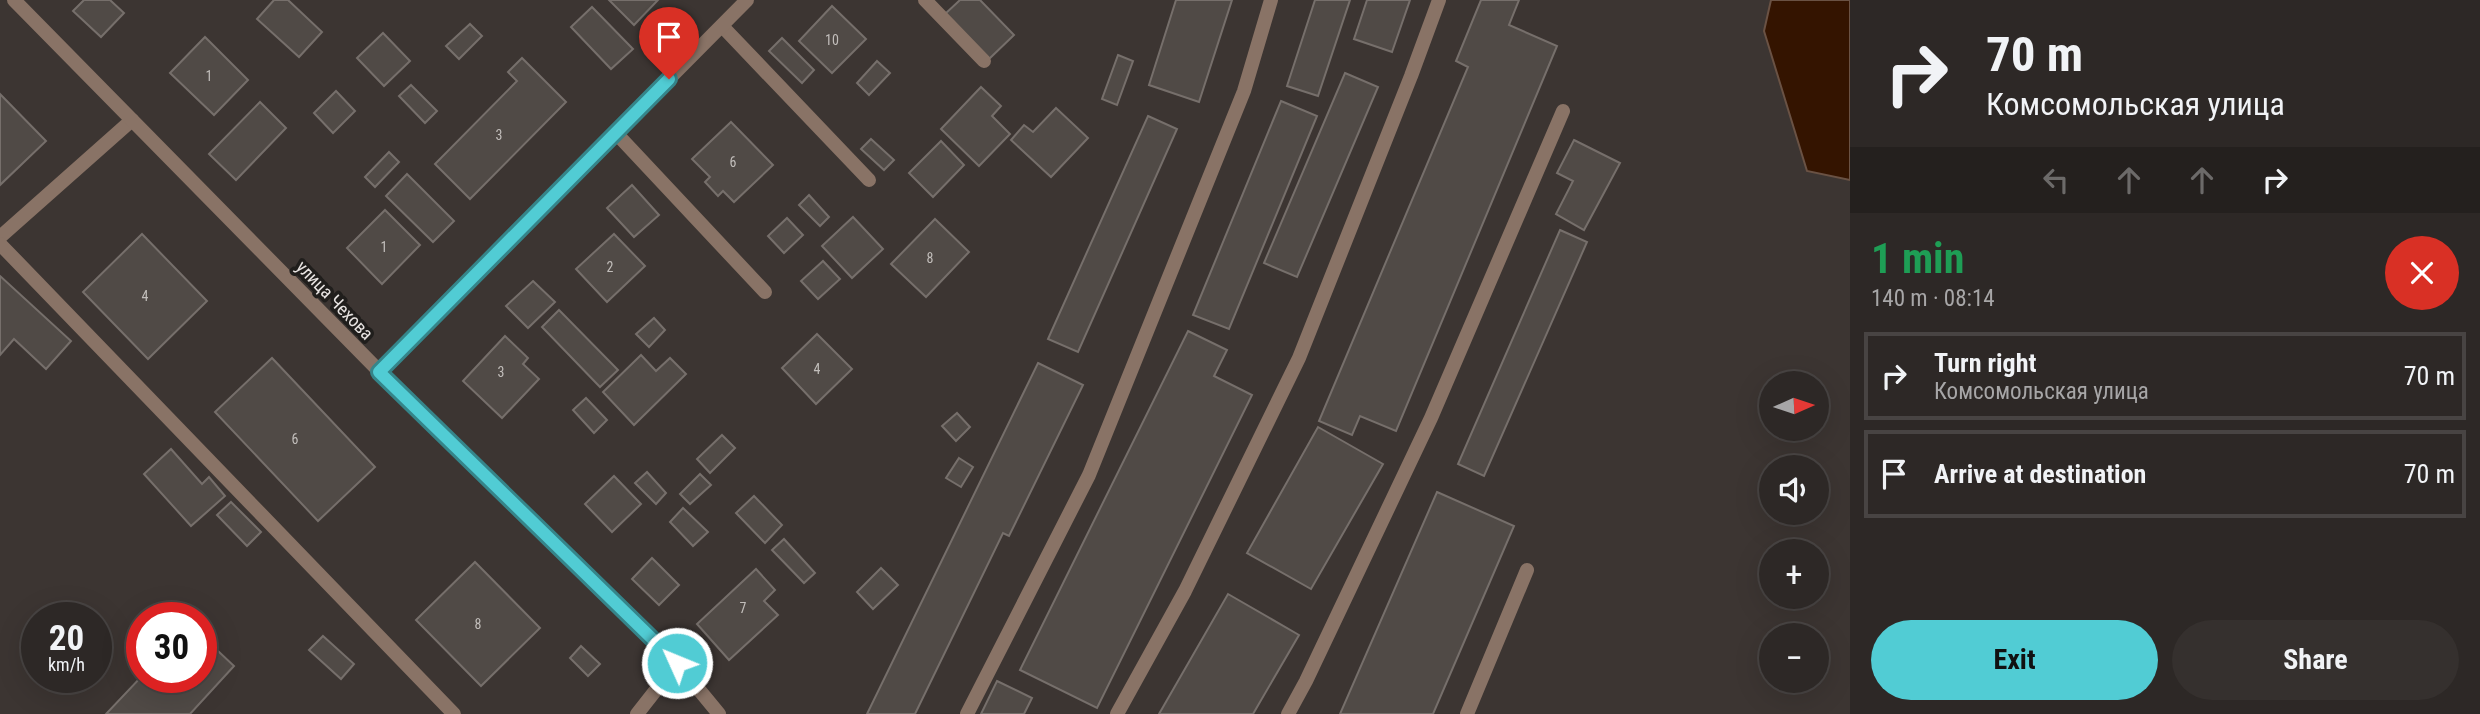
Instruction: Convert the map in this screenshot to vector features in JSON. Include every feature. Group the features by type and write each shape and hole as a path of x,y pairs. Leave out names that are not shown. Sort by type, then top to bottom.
{"street":[{"name":"улица Чехова","path":"14,0 379,372 677,663 719,714"},
{"path":"379,372 747,0"},
{"path":"925,0 984,61"},
{"path":"967,714 1088,475 1244,91 1271,0"},
{"path":"1117,714 1185,591 1299,358 1411,76 1438,0"},
{"path":"722,26 869,180"},
{"path":"1288,714 1431,418 1563,111"},
{"path":"0,237 132,120"},
{"path":"615,132 765,292"},
{"path":"0,244 454,714"},
{"path":"1467,714 1527,570"},
{"path":"637,714 677,663"}],"shaded area":[{"path":"1771,0 1850,0 1850,180 1807,171 1764,31"}],"building":[{"path":"84,0 110,0 124,13 101,37 73,11"},
{"path":"274,0 288,0 322,32 299,57 257,19"},
{"path":"609,0 658,0 634,25"},
{"path":"960,0 980,0 1014,35 989,59 945,14"},
{"path":"1176,0 1232,0 1199,102 1149,85"},
{"path":"1315,0 1350,0 1318,96 1287,86"},
{"path":"1367,0 1410,0 1392,52 1354,39"},
{"path":"1481,0 1519,0 1509,25 1557,46 1396,431 1360,416 1352,435 1319,421 1468,67 1456,61"},
{"path":"832,6 866,39 832,73 799,41"},
{"path":"592,7 633,49 611,69 571,27"},
{"path":"470,24 482,36 459,59 446,46"},
{"path":"383,33 410,61 384,86 357,58"},
{"path":"205,37 248,80 214,115 170,73"},
{"path":"782,38 814,70 802,83 769,51"},
{"path":"1118,55 1133,61 1117,105 1102,99"},
{"path":"522,58 566,102 470,199 435,164 517,81 508,72"},
{"path":"877,61 890,73 869,95 857,83"},
{"path":"1345,73 1378,87 1297,277 1264,263"},
{"path":"411,85 437,111 425,123 399,96"},
{"path":"981,87 1001,106 992,116 1010,134 979,166 941,129"},
{"path":"336,91 355,111 333,133 314,113"},
{"path":"0,94 46,141 0,185"},
{"path":"1281,101 1317,116 1229,329 1193,315"},
{"path":"260,102 286,128 236,180 209,154"},
{"path":"1056,108 1088,138 1051,177 1011,140 1024,125 1033,132"},
{"path":"1148,116 1177,129 1078,352 1048,339"},
{"path":"731,122 773,165 734,202 723,191 718,196 705,182 710,177 692,159"},
{"path":"871,139 894,160 884,170 861,149"},
{"path":"1574,140 1620,163 1584,230 1556,214 1573,181 1557,173"},
{"path":"941,141 964,165 933,197 909,173"},
{"path":"389,152 399,162 375,187 365,177"},
{"path":"407,174 454,221 433,242 386,196"},
{"path":"632,185 659,215 634,237 607,208"},
{"path":"809,195 829,217 820,226 799,205"},
{"path":"385,210 420,245 382,284 347,248"},
{"path":"853,217 883,249 852,278 822,246"},
{"path":"787,218 803,235 784,253 768,236"},
{"path":"935,219 969,252 926,297 891,264"},
{"path":"1560,230 1587,242 1484,476 1458,464"},
{"path":"142,234 207,301 148,359 83,292"},
{"path":"614,234 645,266 607,302 576,269"},
{"path":"823,261 840,279 818,299 801,281"},
{"path":"0,276 71,341 46,369 14,339 0,355"},
{"path":"533,281 555,302 528,328 506,306"},
{"path":"559,310 618,370 600,387 542,327"},
{"path":"654,318 665,330 649,347 636,334"},
{"path":"1188,331 1227,350 1214,376 1252,395 1097,708 1020,670"},
{"path":"817,334 852,369 816,404 782,368"},
{"path":"505,336 528,358 523,364 539,379 502,418 463,381"},
{"path":"641,355 656,371 670,358 686,374 634,425 603,392"},
{"path":"272,358 375,467 318,521 215,412"},
{"path":"1038,363 1083,385 1009,536 1003,533 915,714 867,714"},
{"path":"586,398 607,420 594,433 573,410"},
{"path":"957,413 970,427 956,441 942,426"},
{"path":"1318,427 1383,464 1311,589 1247,553"},
{"path":"722,435 735,448 710,473 697,459"},
{"path":"171,449 202,484 209,477 225,496 191,526 144,474"},
{"path":"959,458 973,467 961,487 946,478"},
{"path":"647,472 666,493 656,504 635,483"},
{"path":"700,474 711,485 690,504 680,494"},
{"path":"614,476 641,504 612,532 585,504"},
{"path":"1437,492 1514,526 1433,714 1340,714"},
{"path":"754,496 782,525 765,543 736,513"},
{"path":"231,502 261,532 247,546 217,515"},
{"path":"683,508 708,532 693,546 670,522"},
{"path":"784,539 815,573 804,583 772,550"},
{"path":"652,558 679,585 659,605 632,579"},
{"path":"475,562 540,628 481,686 416,620"},
{"path":"881,568 898,585 873,609 857,592"},
{"path":"756,569 775,590 764,601 778,615 729,660 697,624"},
{"path":"1228,594 1299,635 1253,714 1159,714"},
{"path":"323,636 354,664 341,679 309,650"},
{"path":"581,646 600,664 588,676 570,658"},
{"path":"217,650 234,666 217,685"},
{"path":"997,681 1032,698 1024,714 981,714"},
{"path":"126,693 209,693 190,714 106,714"}],"route":[{"path":"669,79 379,372 677,663"}]}
